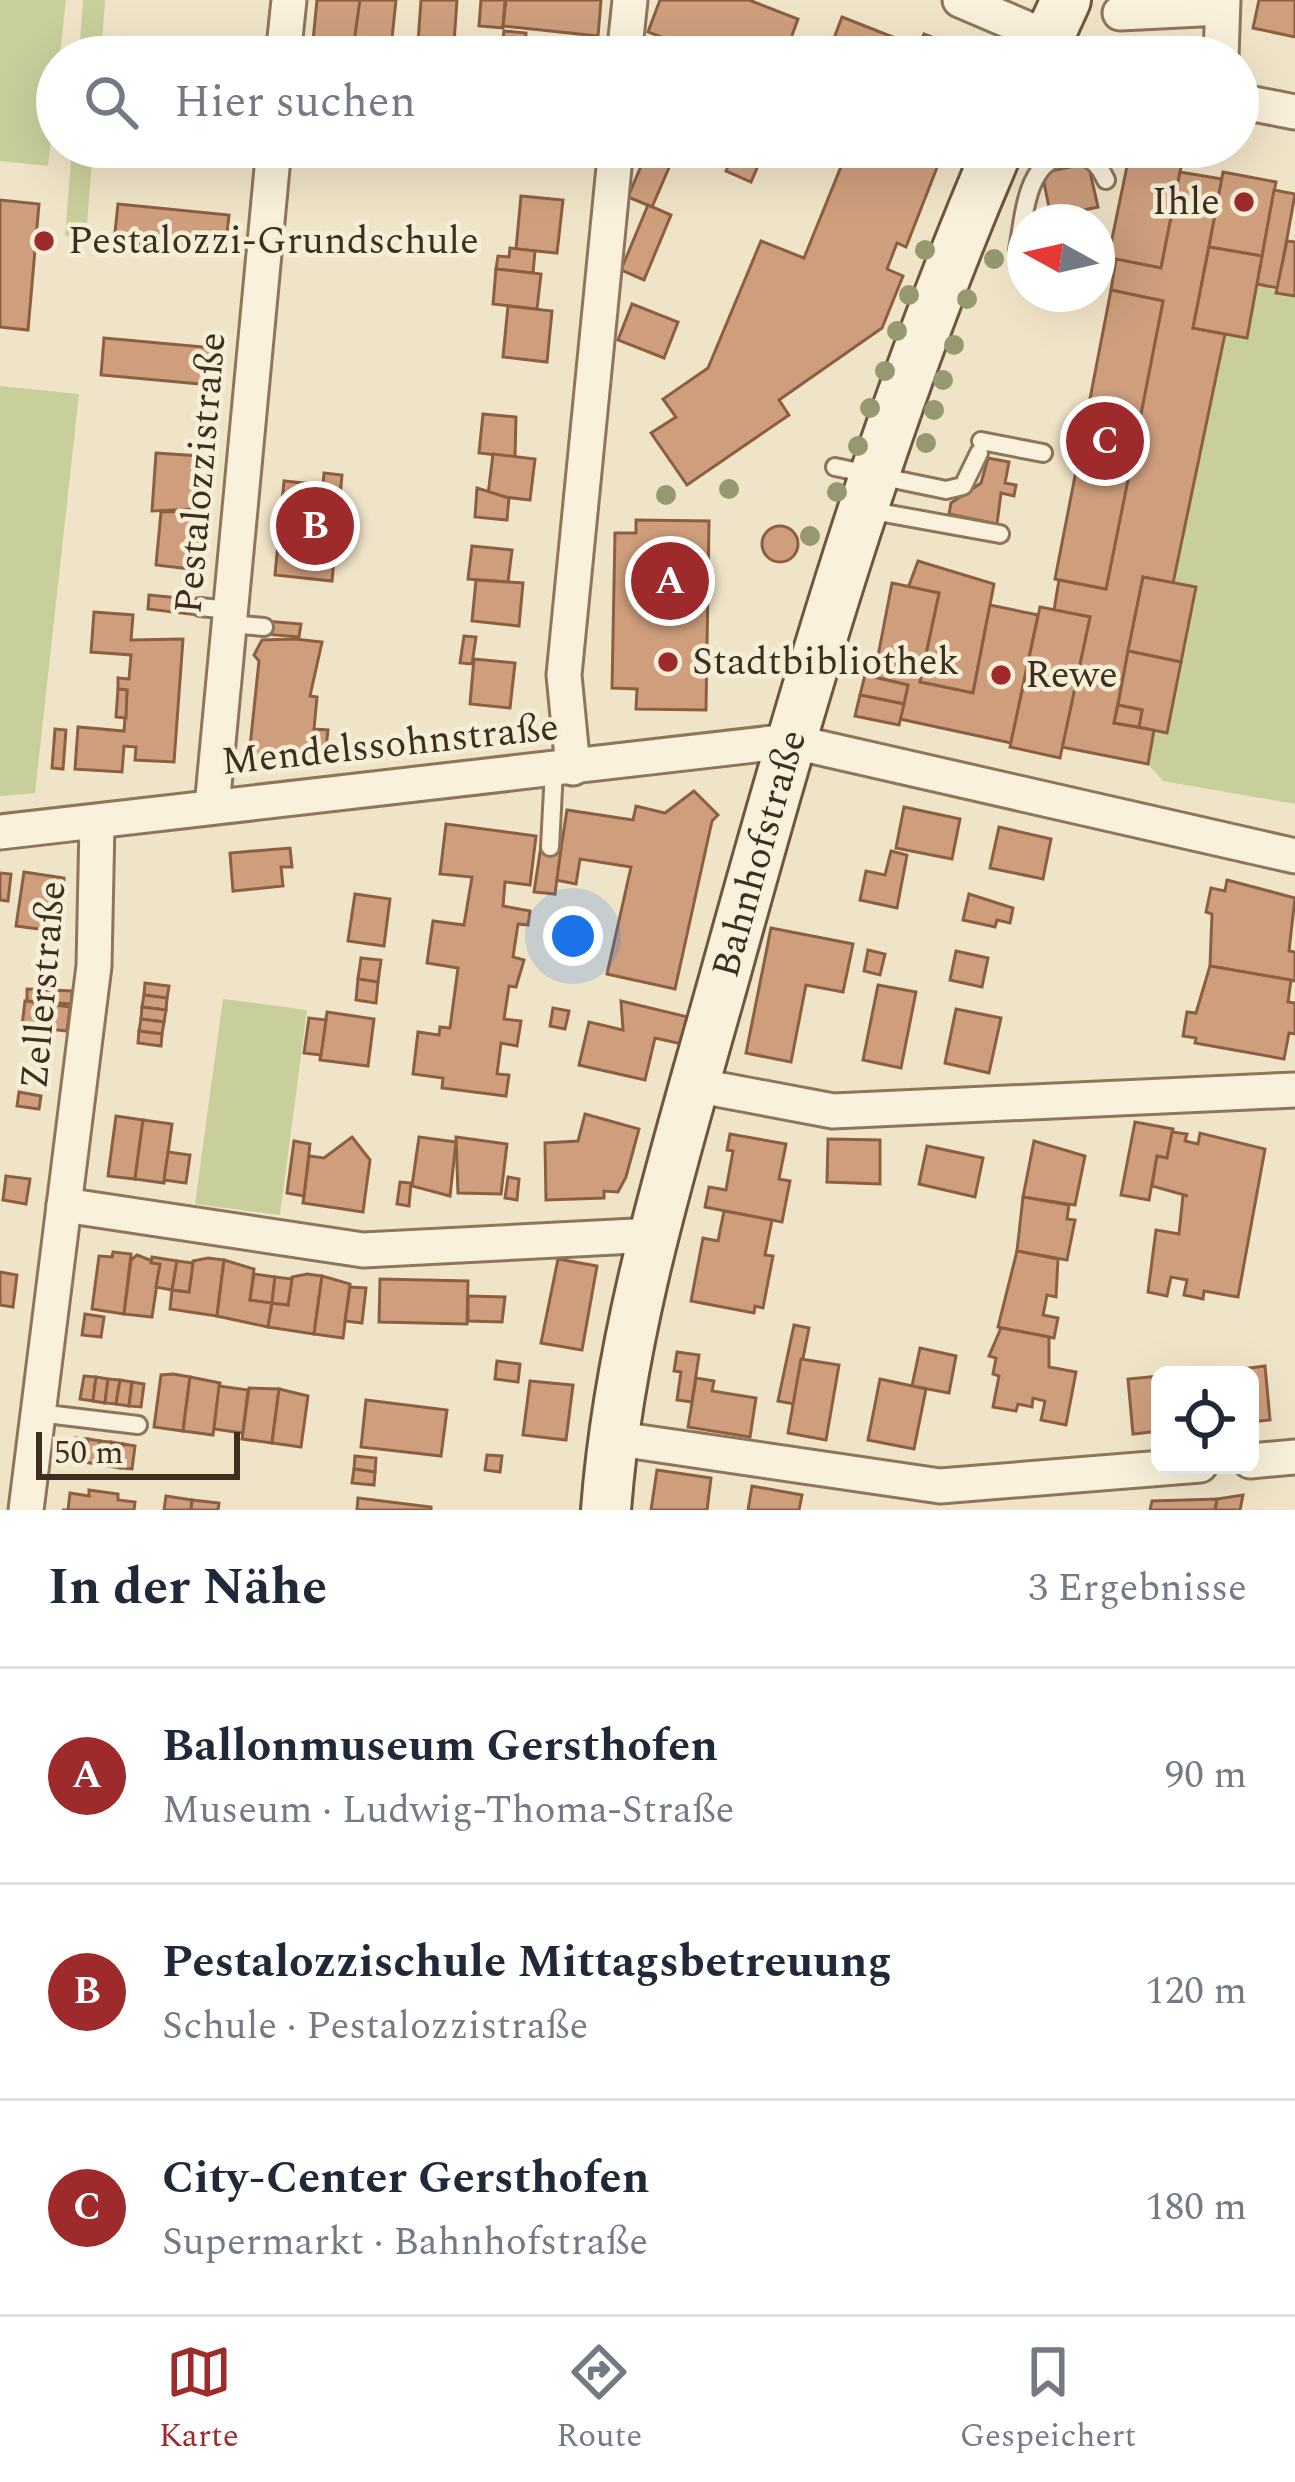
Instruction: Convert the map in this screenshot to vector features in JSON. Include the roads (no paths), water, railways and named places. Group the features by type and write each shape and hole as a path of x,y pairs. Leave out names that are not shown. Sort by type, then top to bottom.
{"main road":[{"name":"Bahnhofstraße","path":"606,1510 624,1350 859,485 990,168"}],"street":[{"path":"285,36 289,0"},
{"path":"626,36 630,0"},
{"path":"961,0 1052,32"},
{"path":"1120,13 1222,4 1221,36"},
{"path":"1259,104 1295,112"},
{"name":"Pestalozzistraße","path":"212,807 220,614 272,168"},
{"path":"563,769 564,675 614,168"},
{"name":"Mendelssohnstraße","path":"0,832 790,741 1295,856"},
{"name":"Zellerstraße","path":"26,1510 94,966 97,823"},
{"path":"695,1085 833,1111 1295,1090"},
{"path":"64,1205 363,1250 654,1235"},
{"path":"611,1438 940,1486 1151,1469"},
{"path":"1259,1460 1295,1457"}],"lane":[{"path":"1029,204 1034,181 1045,168"},
{"path":"1100,168 1106,180"},
{"path":"859,485 946,490 963,486 980,447 1043,453"},
{"path":"859,485 1000,534"},
{"path":"220,614 264,627"},
{"path":"550,847 563,769"},
{"path":"38,1413 138,1425"}],"place":[{"name":"Ihle","path":"1244,202"},
{"name":"Pestalozzi-Grundschule","path":"44,241"},
{"name":"City-Center Gersthofen","path":"1105,441"},
{"name":"Pestalozzischule Mittagsbetreuung","path":"315,526"},
{"name":"Ballonmuseum Gersthofen","path":"670,581"},
{"name":"Stadtbibliothek","path":"668,662"},
{"name":"Rewe","path":"1001,675"}]}
